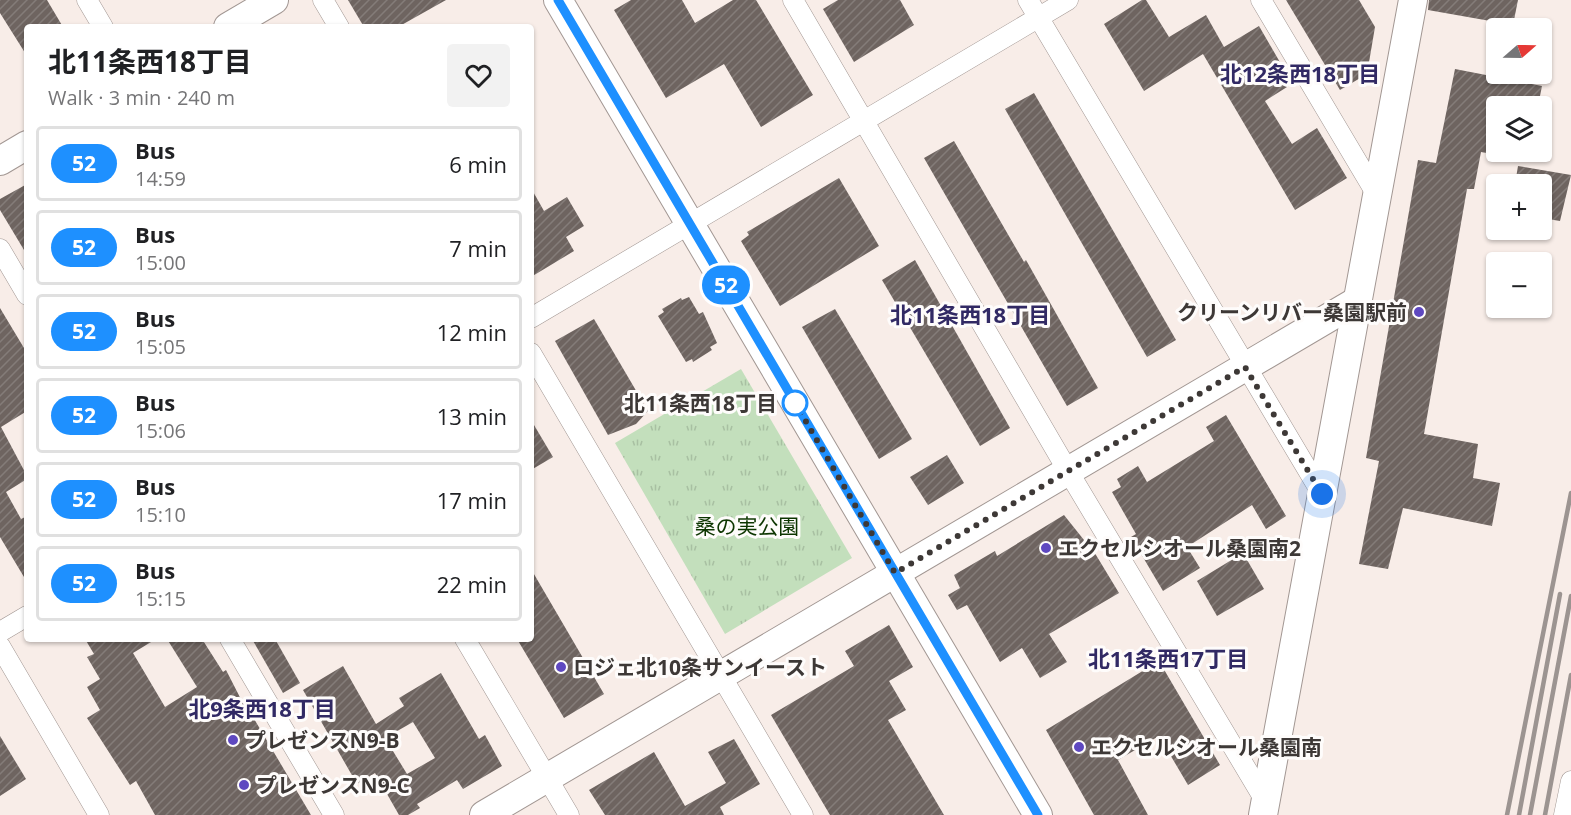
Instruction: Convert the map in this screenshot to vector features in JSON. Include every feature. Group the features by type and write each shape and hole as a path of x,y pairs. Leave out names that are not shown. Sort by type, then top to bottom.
{"street":[{"path":"87,0 101,24"},
{"path":"233,24 274,0"},
{"path":"323,0 337,24"},
{"path":"558,0 1038,815"},
{"path":"793,0 1265,808"},
{"path":"1028,0 1322,494"},
{"path":"534,316 1068,0"},
{"path":"1262,0 1377,195"},
{"path":"1265,808 1413,0"},
{"path":"0,161 24,148"},
{"path":"0,249 24,290"},
{"path":"484,815 1358,301"},
{"path":"534,358 803,815"},
{"path":"0,632 24,618"},
{"path":"232,642 334,815"},
{"path":"467,642 569,815"},
{"path":"0,646 99,815"},
{"path":"1564,815 1571,781"}],"green space":[{"name":"桑の実公園","path":"741,369 852,558 725,634 615,443"}],"building":[{"path":"0,0 47,0 61,24 24,24 24,51 0,13"},
{"path":"348,0 446,0 403,24 362,24"},
{"path":"631,0 682,0 695,23 733,0 756,0 813,95 761,127 724,64 666,98 614,10"},
{"path":"838,0 900,0 914,25 854,62 823,9"},
{"path":"1142,0 1146,0 1169,37 1206,15 1224,47 1259,26 1281,64 1275,68 1287,87 1265,101 1292,144 1317,128 1347,178 1295,210 1203,54 1144,91 1104,24"},
{"path":"1286,0 1359,0 1375,27 1367,74 1340,90"},
{"path":"1429,0 1518,0 1514,18 1486,18 1486,20 1428,10"},
{"name":"クリーンリバー桑園駅前","path":"1455,69 1486,75 1486,84 1542,86 1540,96 1486,96 1486,153 1481,152 1474,189 1467,189 1424,434 1478,444 1473,478 1500,483 1492,526 1403,508 1388,569 1359,564 1379,461 1366,458 1418,160 1436,163"},
{"path":"1034,93 1176,340 1147,357 1005,109"},
{"path":"954,141 1024,262 1026,260 1098,388 1067,406 924,158"},
{"path":"1518,166 1571,175 1560,221 1552,220 1552,174 1517,174"},
{"path":"839,178 879,246 780,306 741,241 749,235 747,232"},
{"path":"24,186 24,250 0,210 0,199"},
{"path":"534,193 544,211 567,197 584,226 566,237 574,251 534,275"},
{"path":"915,260 1010,428 980,446 882,280"},
{"path":"689,297 699,314 703,312 717,343 710,347 712,350 693,362 692,359 686,362 658,316 664,312 662,309 681,298 682,300"},
{"path":"0,308 24,348 24,413 1,427 24,470 24,481 6,492 21,519 24,518 24,577 0,537"},
{"path":"835,309 912,439 879,459 802,327"},
{"path":"594,319 648,411 636,424 608,435 555,341"},
{"path":"1226,415 1286,516 1266,529 1252,505 1187,547 1200,568 1163,591 1131,537 1136,534 1112,492 1121,487 1117,479 1138,466 1147,482 1214,441 1206,427"},
{"path":"534,425 553,457 534,468"},
{"path":"947,455 964,483 928,505 910,477"},
{"path":"1064,515 1096,555 1119,593 1049,634 1067,662 1040,678 1022,648 1000,662 967,605 957,610 948,595 960,588 954,575 995,551 997,556"},
{"path":"1243,553 1264,589 1217,616 1197,581"},
{"name":"ロジェ北10条サンイースト","path":"534,574 604,694 564,718 519,642 534,642"},
{"path":"889,625 913,667 889,681 906,710 888,720 944,815 830,815 771,715 854,666 845,651"},
{"path":"87,642 151,642 133,653 165,707 197,687 169,642 204,642 223,672 226,670 248,713 250,712 311,815 155,815 136,781 130,785 87,718 100,710 87,687 100,679 87,657 94,654"},
{"path":"254,642 277,642 300,683 283,693"},
{"path":"1159,661 1220,765 1188,785 1159,736 1118,760 1148,815 1094,815 1046,730"},
{"path":"343,666 376,724 404,706 399,698 441,673 479,739 485,735 502,766 463,789 457,780 417,804 420,808 408,815 399,815 375,773 357,784 303,690","holes":["413,722 435,758 407,774 385,738"]},
{"path":"0,736 26,779 0,796"},
{"path":"734,739 760,784 720,807 724,815 605,815 589,790 654,752 685,806 726,783 708,752"}],"railway":[{"path":"1507,815 1571,493"},
{"path":"1519,815 1560,594"},
{"path":"1530,815 1571,596"},
{"path":"1545,815 1571,675"}],"bus line":[{"name":"52","path":"558,0 1038,815"}],"place":[{"name":"クリーンリバー桑園駅前","path":"1419,312"},
{"name":"北11条西18丁目","path":"795,403"},
{"name":"エクセルシオール桑園南2","path":"1046,548"},
{"name":"ロジェ北10条サンイースト","path":"561,667"},
{"name":"プレゼンスN9-B","path":"233,740"},
{"name":"エクセルシオール桑園南","path":"1079,747"},
{"name":"プレゼンスN9-C","path":"244,785"}],"district":[{"name":"北12条西18丁目","path":"1300,73"},
{"name":"北11条西18丁目","path":"970,314"},
{"name":"北11条西17丁目","path":"1168,658"},
{"name":"北9条西18丁目","path":"262,708"}],"route":[{"path":"795,403 895,573 1245,367 1322,494"}]}
